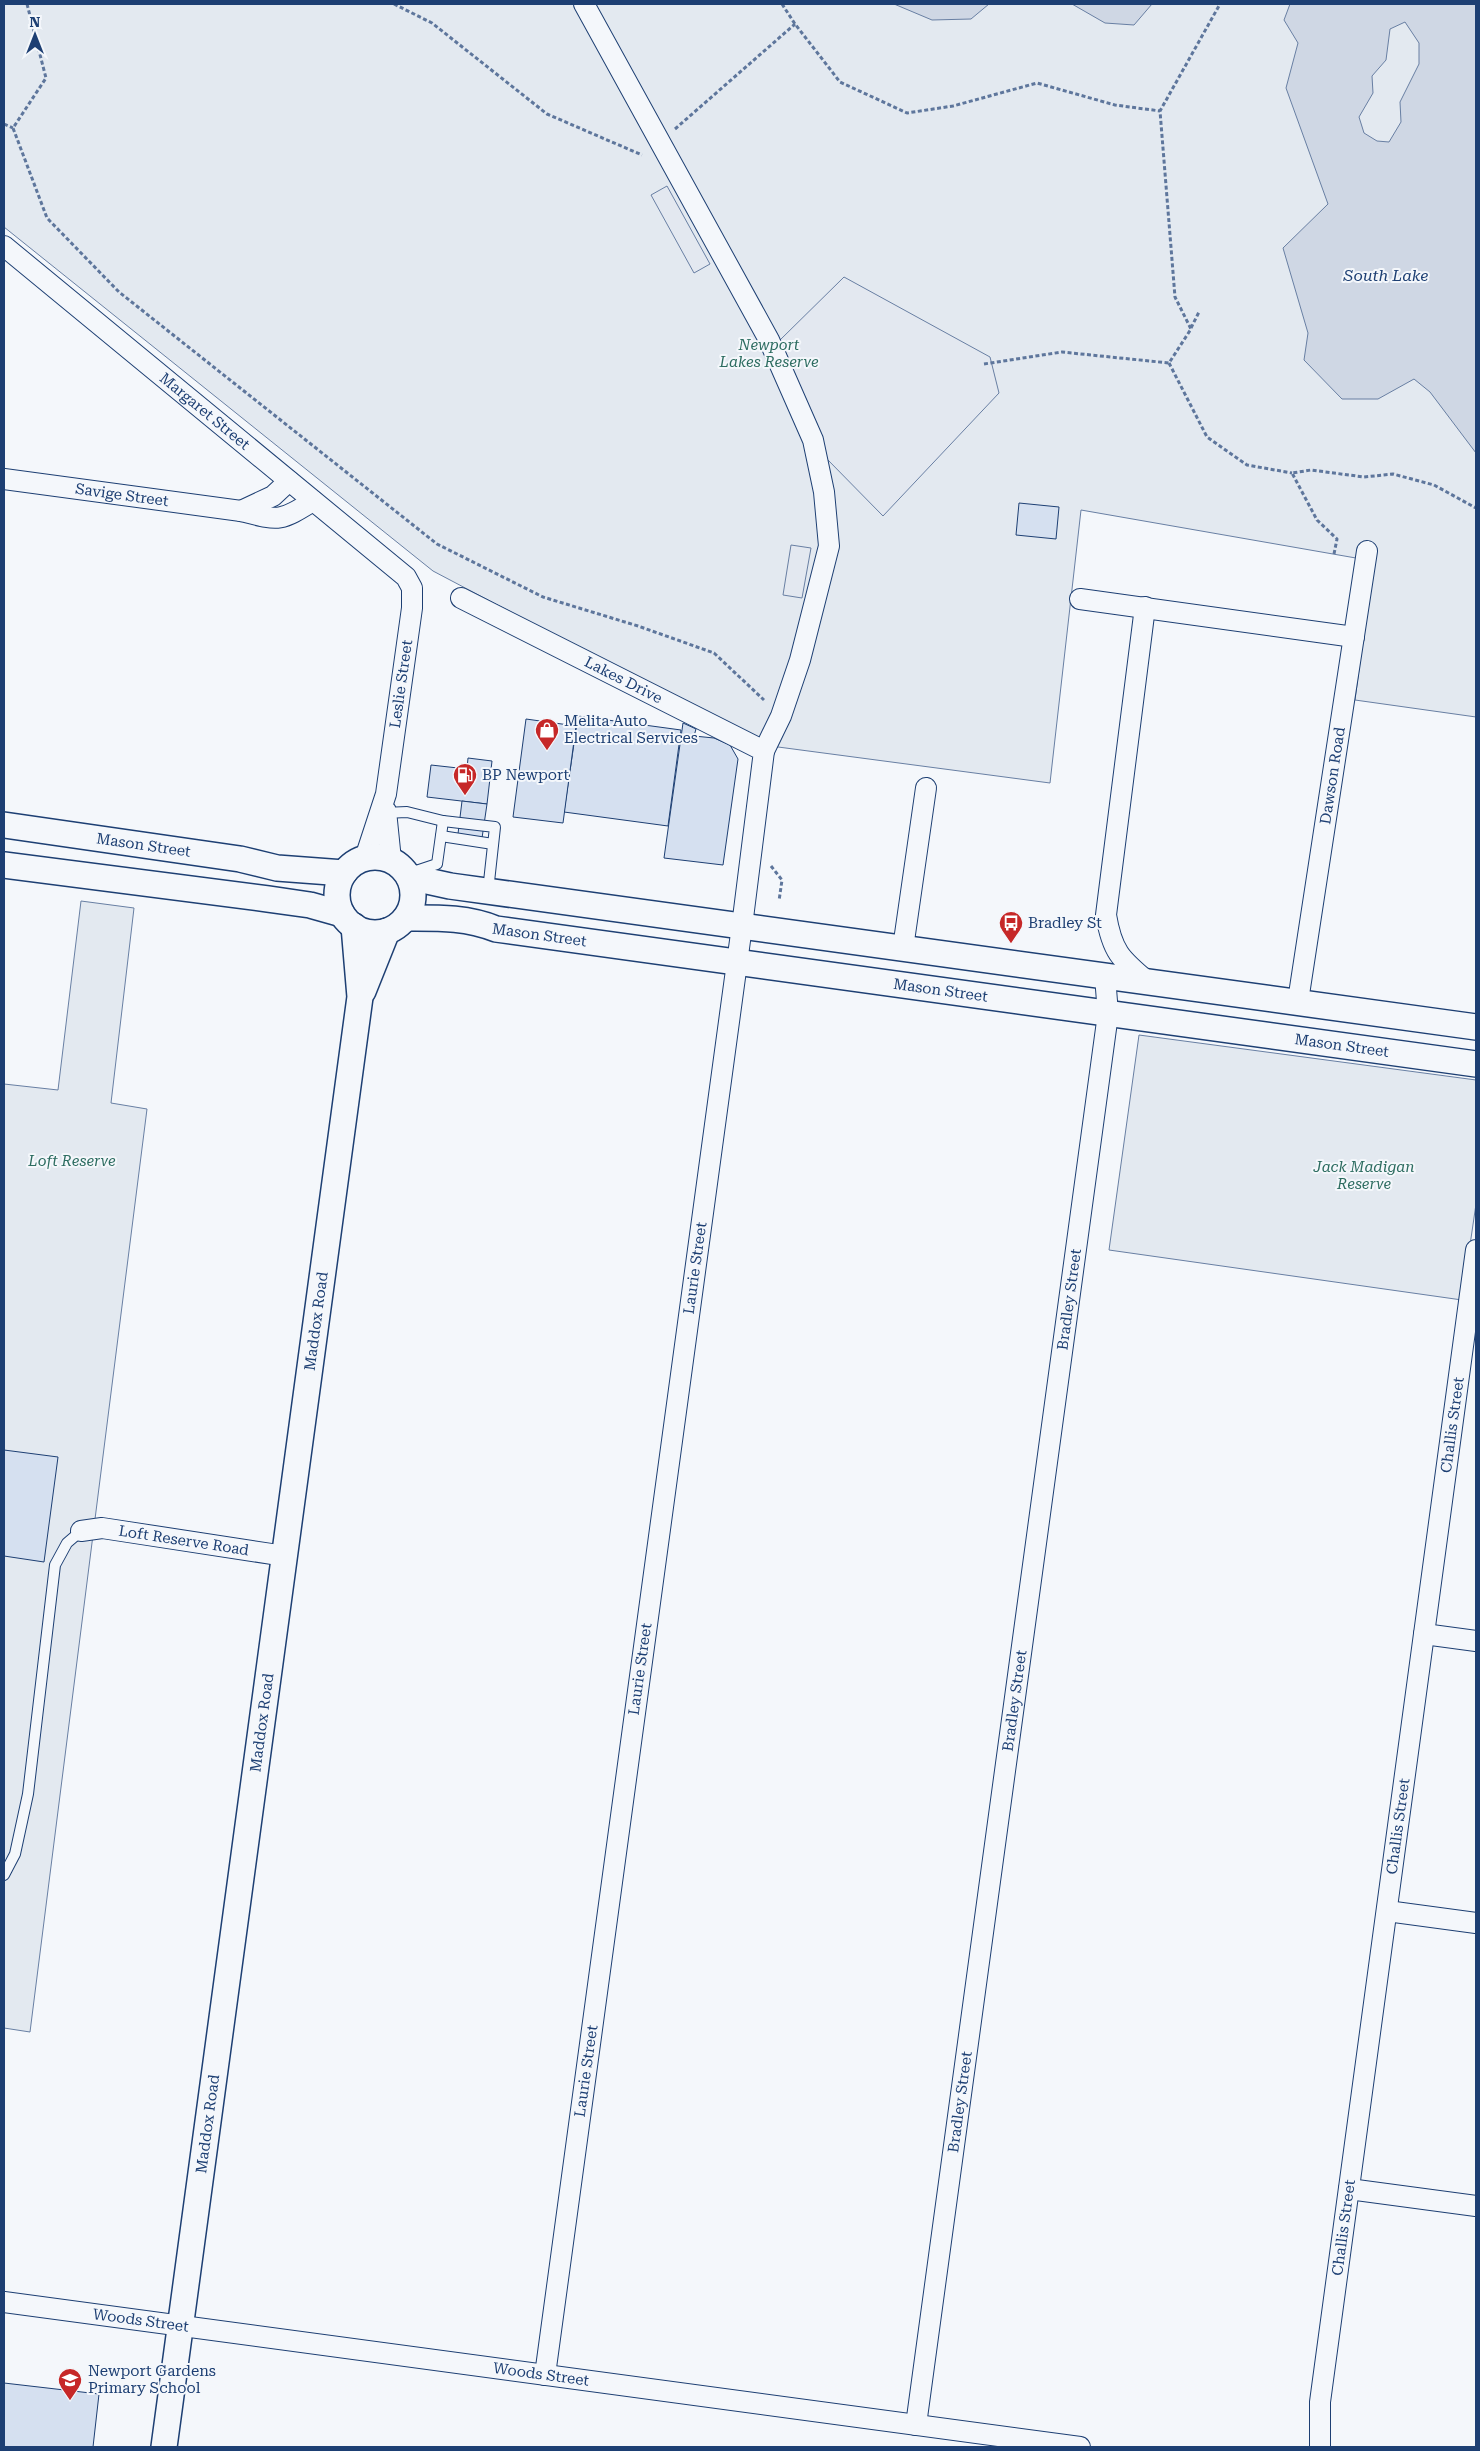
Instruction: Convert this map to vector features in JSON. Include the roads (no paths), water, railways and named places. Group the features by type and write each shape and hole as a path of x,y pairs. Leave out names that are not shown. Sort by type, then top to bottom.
{"street":[{"path":"584,4 658,143 769,340 786,374 813,440 824,492 829,546 800,660 781,716 764,751 742,926"},
{"name":"Margaret Street","path":"4,246 406,577"},
{"name":"Savige Street","path":"4,479 241,511 273,520 289,516 314,501"},
{"path":"241,511 273,496 289,481"},
{"name":"Dawson Road","path":"1298,1001 1367,551"},
{"name":"Leslie Street","path":"365,858 383,814 386,794 412,608 412,588 406,577"},
{"name":"Lakes Drive","path":"461,598 764,751"},
{"path":"1080,599 1354,637"},
{"path":"1145,607 1106,915 1110,938 1123,961 1148,982"},
{"path":"903,948 926,788"},
{"name":"Leslie Street","path":"383,814 402,870"},
{"name":"Mason Street","path":"4,825 240,859 277,868 344,873"},
{"path":"348,920 337,893 344,873 353,864 365,858 378,857 402,870 488,891 1476,1027"},
{"path":"4,865 310,906 348,920 364,931 396,924 413,898 402,870"},
{"name":"Mason Street","path":"396,924 449,918 476,921 496,929 736,964 1476,1064"},
{"name":"Maddox Road","path":"164,2447 360,997 348,920"},
{"name":"Maddox Road","path":"360,997 396,924"},
{"name":"Laurie Street","path":"545,2375 742,926"},
{"name":"Bradley Street","path":"916,2425 1108,1014 1104,976"},
{"name":"Challis Street","path":"1320,2447 1320,2402 1386,1911 1424,1634 1469,1356 1476,1250"},
{"name":"Loft Reserve Road","path":"81,1531 102,1528 285,1556"},
{"path":"1424,1634 1476,1640"},
{"path":"1386,1911 1476,1923"},
{"path":"1349,2189 1476,2206"},
{"name":"Woods Street","path":"4,2302 1080,2447"},
{"name":"Challis Street","path":"1305,2447 1320,2402"}],"lane":[{"path":"383,814 407,812 443,821 496,827 488,891"},
{"path":"402,870 438,864 443,821"},
{"path":"441,836 493,844"},
{"path":"4,1875 15,1854 28,1794 55,1564 67,1542 81,1531"}],"water":[{"path":"894,4 989,4 971,19 932,20"},
{"path":"1072,4 1152,4 1134,25 1105,23"},
{"name":"South Lake","path":"1290,4 1476,4 1476,453 1430,392 1414,379 1378,399 1342,399 1304,360 1308,333 1283,248 1328,204 1286,88 1298,43 1284,20","holes":["1405,22 1419,43 1419,64 1400,102 1401,122 1389,142 1377,141 1364,133 1359,117 1373,93 1372,76 1386,60 1390,29"]}],"place":[{"name":"Melita Auto Electrical Services","path":"547,751"},
{"name":"BP Newport","path":"465,796"},
{"name":"Bradley St","path":"1011,944"},
{"name":"Newport Gardens Primary School","path":"70,2401"}],"park label":[{"name":"Newport Lakes Reserve","path":"769,354"},
{"name":"Loft Reserve","path":"72,1161"},
{"name":"Jack Madigan Reserve","path":"1364,1176"}]}
